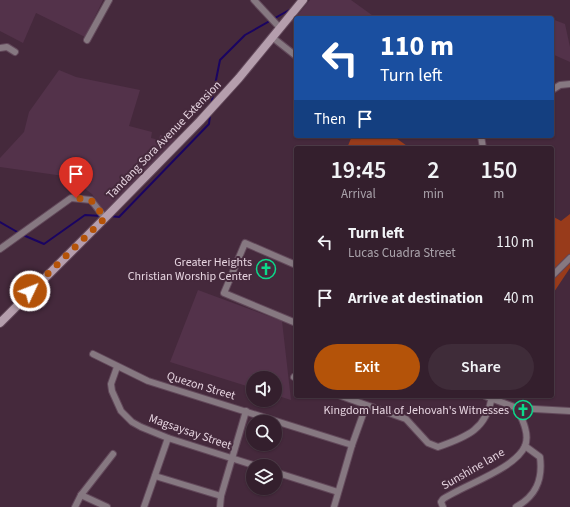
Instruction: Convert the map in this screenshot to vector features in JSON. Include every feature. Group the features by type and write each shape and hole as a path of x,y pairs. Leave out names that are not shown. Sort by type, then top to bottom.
{"main road":[{"name":"Tandang Sora Avenue Extension","path":"0,323 30,291 105,218 206,115 303,0"}],"street":[{"path":"87,40 109,0"},
{"path":"254,0 280,28"},
{"path":"272,38 294,54"},
{"path":"0,48 7,47 15,52"},
{"path":"554,89 560,85 570,84"},
{"path":"1,246 71,198 91,200 105,218"},
{"path":"294,264 245,243 224,293 294,322"},
{"path":"554,274 570,258"},
{"name":"Quezon Street","path":"92,354 148,381 352,445"},
{"name":"Magsaysay Street","path":"117,367 111,384 113,398 121,411 141,427 168,438 246,463"},
{"path":"346,398 406,419 428,443 438,447 478,428 483,422 492,398"},
{"path":"494,398 517,408 570,411"},
{"path":"333,506 366,406"},
{"path":"516,507 532,495 539,484 541,476 540,457 525,446 526,437 524,424 517,408"},
{"path":"220,507 221,496 246,411"},
{"path":"144,507 168,438"},
{"name":"Sunshine lane","path":"443,507 443,499 510,463 525,446"},
{"path":"75,507 81,495 113,454"},
{"path":"282,474 338,492"},
{"path":"155,476 221,496"},
{"path":"81,495 107,507"}],"shaded area":[{"path":"0,0 103,0 85,37 36,13 23,43 0,31"},
{"path":"310,0 351,0 373,16 297,16"},
{"path":"554,20 565,24 570,47 570,62 554,55"},
{"path":"59,70 76,77 140,90 129,126 152,132 151,138 159,140 160,135 178,139 161,154 104,213 92,194 84,188 78,178 0,167 0,158 24,132 29,112"},
{"path":"351,138 396,138 407,146 348,146"},
{"path":"570,214 570,268 554,292 554,217 561,221"},
{"path":"198,290 282,321 291,400 282,397 282,371 246,371 246,386 170,362"}],"waterway":[{"path":"211,105 220,60 245,35 291,9"},
{"path":"110,216 119,217 209,124 210,115"},
{"path":"23,235 44,244 85,215 101,216"},
{"path":"0,222 19,233"}],"place":[{"name":"Greater Heights Christian Worship Center","path":"266,269"},
{"name":"Kingdom Hall of Jehovah's Witnesses","path":"523,410"}],"route":[{"path":"30,291 105,218 94,202 88,199 76,198"}]}
